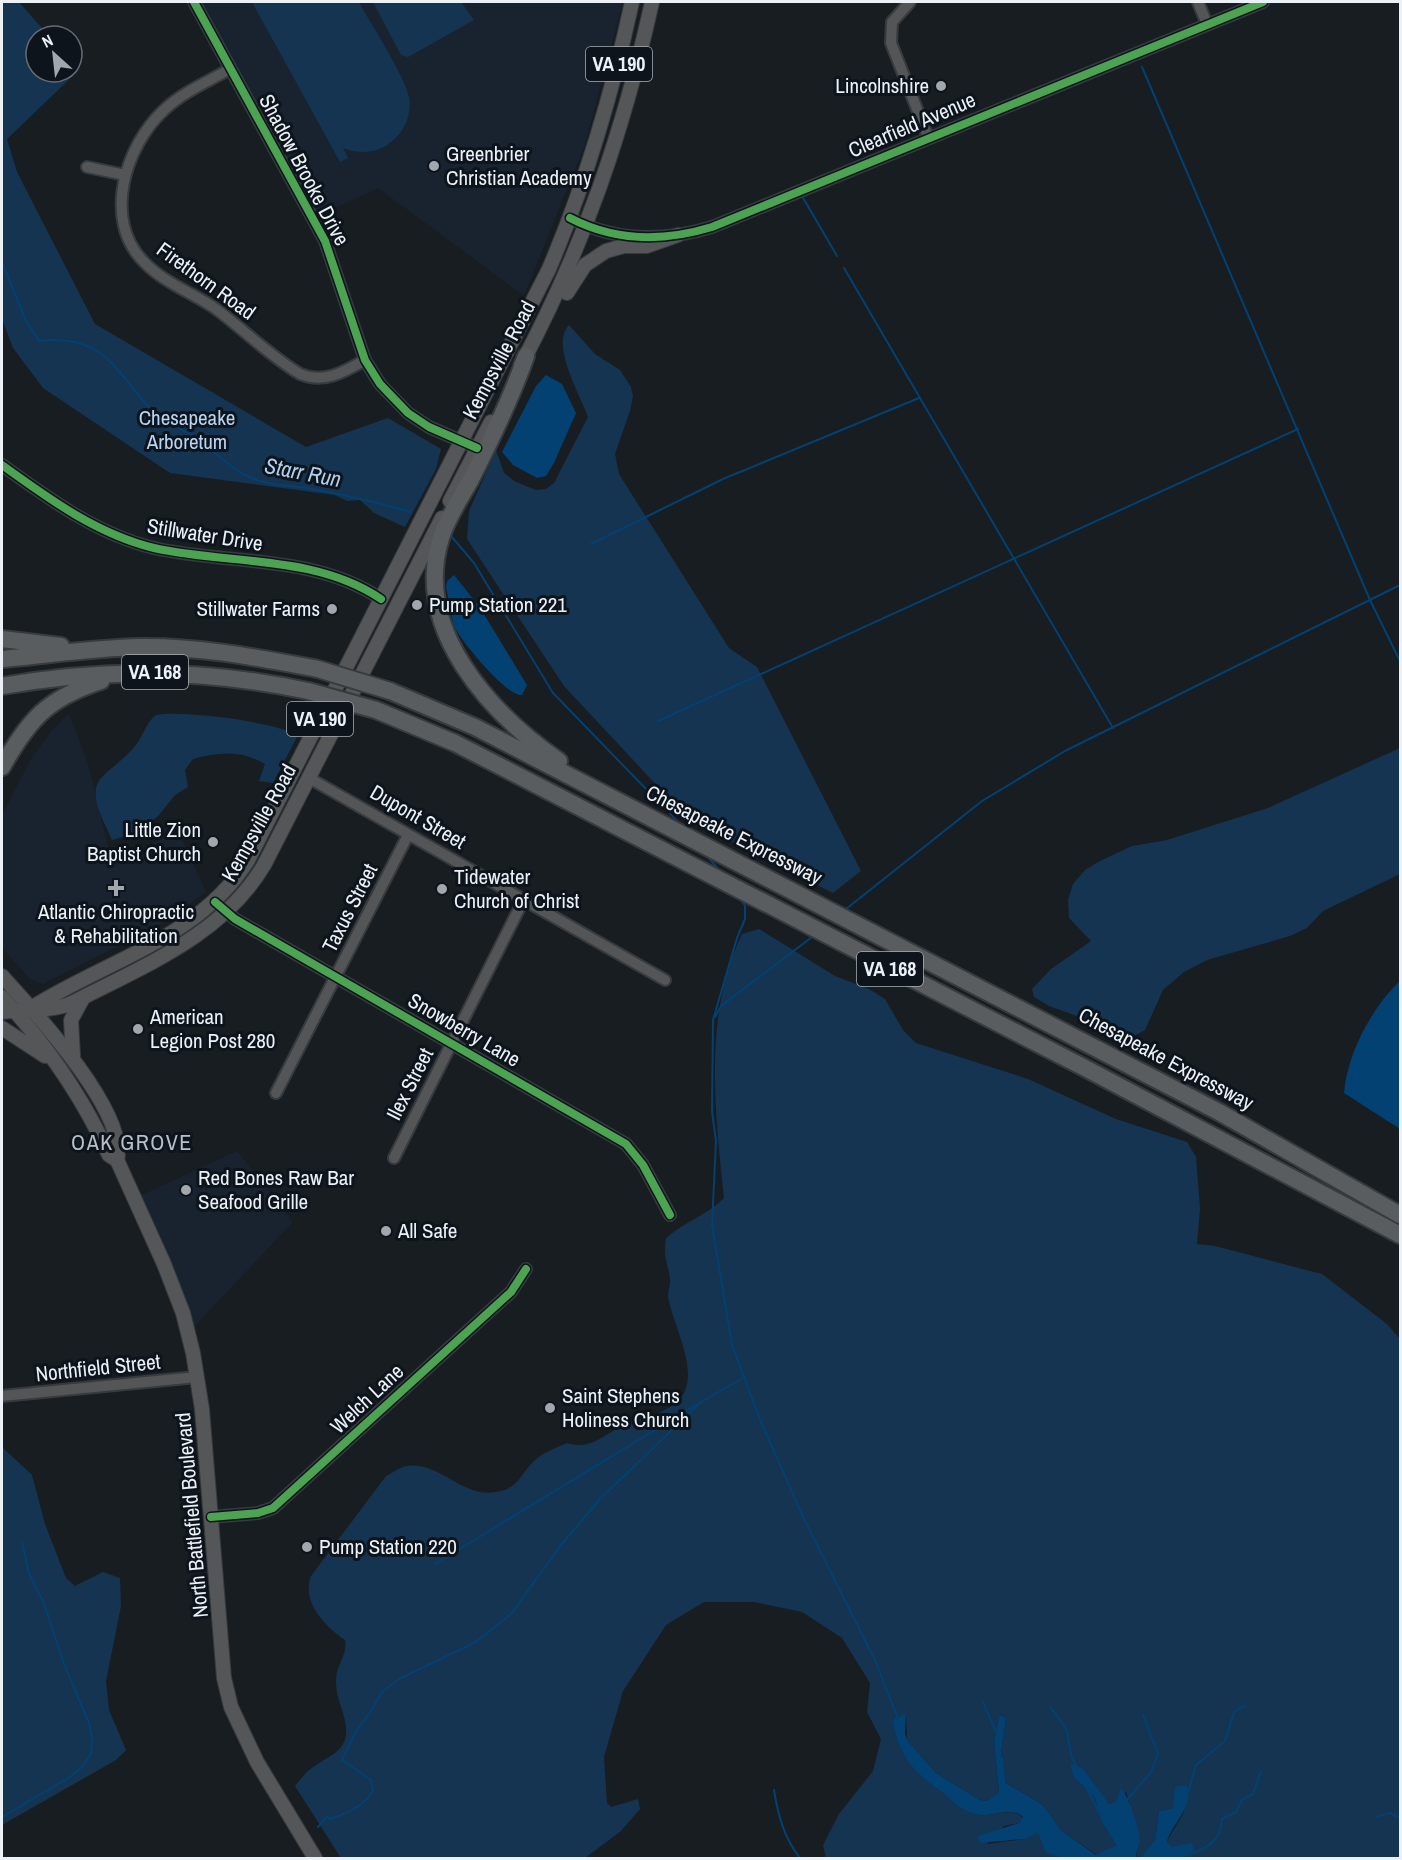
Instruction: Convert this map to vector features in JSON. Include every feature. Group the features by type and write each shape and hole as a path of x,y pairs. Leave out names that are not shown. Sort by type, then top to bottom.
{"highway":[{"path":"526,356 513,394 442,535 434,579 442,627 457,657 478,685 502,712 539,746 575,771 684,835"},
{"path":"2,639 101,649"},
{"name":"Chesapeake Expressway","path":"2,658 101,649 177,649 239,654 318,669 390,690 475,727 1219,1112 1401,1215"},
{"path":"2,767 27,725 59,698 103,680 146,672"},
{"name":"VA 168","path":"2,686 100,674 146,672 205,675 308,691 376,710 455,743 1087,1069 1401,1235"}],"main road":[{"name":"Kempsville Road","path":"31,1008 182,927 215,902 232,884 248,860 534,299 570,218 602,127 632,2"},
{"name":"Kempsville Road","path":"31,1008 57,1010 192,939 227,913 257,878 539,331 586,227 622,125 652,2"},
{"path":"539,331 579,272 592,260 615,248 647,246 678,236"},
{"path":"368,661 369,647 384,611 381,599"},
{"name":"North Battlefield Boulevard","path":"2,976 73,1058 95,1093 120,1149 117,1160"},
{"name":"North Battlefield Boulevard","path":"2,997 8,1011 62,1069 91,1116 109,1155 117,1160 175,1293 197,1377 224,1678 231,1707 257,1762 315,1858"},
{"path":"73,1058 71,1020 84,997"},
{"name":"VA 190","path":"8,1011 31,1008"},
{"path":"2,1028 28,1043 62,1069"}],"street":[{"name":"Shadow Brooke Drive","path":"194,2 325,241 365,360 380,384 408,413 429,427 477,448"},
{"path":"910,2 892,22 891,43 928,137"},
{"path":"1198,2 1208,24"},
{"name":"Clearfield Avenue","path":"570,218 586,227 622,236 678,236 744,215 928,137 1263,2"},
{"name":"Firethorn Road","path":"230,69 183,95 163,111 135,148 125,175 122,206 125,231 137,255 151,269 200,297 300,374 315,378 333,376 365,360"},
{"path":"87,167 125,175"},
{"name":"Stillwater Drive","path":"2,465 73,514 121,537 185,554 287,566 335,577 370,591 381,599"},
{"name":"Dupont Street","path":"309,778 665,980"},
{"name":"Taxus Street","path":"276,1093 408,835"},
{"name":"Ilex Street","path":"394,1158 524,899"},
{"name":"Snowberry Lane","path":"215,902 227,913 627,1144 643,1165 670,1215"},
{"name":"Welch Lane","path":"211,1517 258,1513 273,1508 517,1286 526,1269"},
{"name":"Northfield Street","path":"2,1396 197,1377"}],"shaded area":[{"name":"Greenbrier Christian Academy","path":"201,2 623,2 585,144 524,296 378,188 318,216"},
{"path":"546,375 562,384 576,413 554,463 546,476 537,478 513,465 502,452 536,386"},
{"path":"454,575 479,606 527,685 522,695 515,693 496,678 475,656 455,628 446,587 447,581"},
{"path":"69,714 88,764 112,864 178,831 206,892 161,924 43,984 30,979 2,948 2,815 31,759 53,729"},
{"path":"1400,981 1400,1129 1344,1093 1350,1063 1363,1032 1380,1004"},
{"path":"237,1151 293,1222 188,1333 135,1198"},
{"path":"906,1713 907,1740 936,1773 980,1800 987,1801 999,1793 994,1742 1000,1714 1006,1718 1001,1754 1006,1783 1043,1805 1061,1830 1096,1855 1116,1845 1100,1819 1095,1798 1074,1777 1070,1763 1083,1769 1109,1804 1116,1802 1121,1788 1130,1804 1139,1834 1140,1842 1136,1858 1063,1858 1046,1853 1038,1833 1025,1839 980,1843 978,1836 1019,1823 1023,1817 1013,1812 979,1815 966,1811 922,1777 908,1761 895,1732 893,1720"},
{"path":"1187,1785 1188,1800 1167,1841 1171,1847 1192,1843 1194,1850 1184,1858 1141,1858 1155,1840 1159,1811 1173,1808 1175,1787"}],"green space":[{"name":"Chesapeake Arboretum","path":"2,2 19,2 38,24 24,24 24,84 64,84 7,139 17,172 95,324 306,447 388,418 441,449 436,469 405,527 374,513 360,500 347,501 335,495 170,473 43,388 13,348 2,319"},
{"path":"252,2 359,2 394,63 409,97 408,116 404,128 396,138 386,146 374,151 362,152 343,148 348,158 340,162"},
{"path":"373,2 461,2 474,20 408,57 401,55"},
{"path":"569,325 595,354 620,370 631,387 633,396 630,411 615,454 619,474 729,648 757,667 861,871 833,893 690,821 564,686 467,539 469,511 496,450 504,473 516,482 536,490 546,489 554,483 588,417 568,370 565,357 564,334"},
{"path":"186,714 228,718 286,730 298,735 273,783 259,781 265,764 247,756 221,754 193,759 185,770 188,787 175,795 159,815 140,832 112,840 98,807 96,790 98,782 132,750 156,715"},
{"path":"1400,748 1400,874 1323,911 1307,928 1290,936 1207,960 1184,972 1163,990 1145,1030 1130,1038 1121,1038 1099,1024 1049,1006 1034,997 1032,989 1051,969 1091,941 1069,918 1068,900 1073,884 1085,870 1132,846 1167,840 1268,808"},
{"path":"759,929 835,976 869,989 885,999 903,1030 916,1043 1028,1079 1116,1119 1187,1142 1196,1157 1200,1209 1197,1244 1215,1246 1322,1274 1387,1324 1400,1339 1400,1858 1184,1858 1193,1850 1170,1847 1167,1841 1183,1814 1189,1792 1173,1808 1159,1811 1155,1840 1143,1857 1136,1858 1140,1839 1126,1792 1116,1802 1109,1804 1099,1794 1092,1781 1074,1777 1095,1798 1100,1819 1116,1845 1097,1855 1061,1830 1043,1805 1006,1783 1001,1754 1006,1718 1001,1714 994,1742 999,1794 987,1801 980,1800 936,1773 907,1740 906,1714 894,1720 896,1732 903,1752 923,1777 967,1811 979,1815 1008,1812 1023,1818 1019,1823 1004,1826 987,1844 1025,1839 1039,1832 1053,1853 1063,1858 826,1858 823,1845 839,1814 873,1771 881,1739 867,1712 870,1683 842,1638 802,1612 754,1602 704,1602 666,1625 623,1691 604,1757 607,1803 611,1807 638,1799 640,1809 621,1831 585,1858 341,1858 295,1786 307,1772 341,1747 346,1732 336,1680 345,1650 345,1640 330,1628 312,1604 309,1595 311,1576 386,1476 403,1467 415,1465 427,1468 472,1490 484,1493 496,1492 515,1484 534,1461 549,1451 567,1443 583,1445 590,1443 624,1425 666,1410 678,1401 685,1390 688,1378 687,1364 668,1296 670,1280 665,1254 666,1238 724,1198 715,1098 717,1030 721,997 742,934"},
{"path":"2,1447 32,1475 45,1524 66,1578 75,1586 103,1572 120,1578 121,1606 106,1681 109,1710 126,1750 116,1760 2,1825"}],"waterway":[{"path":"1142,67 1370,600 1400,661"},
{"path":"802,196 837,256"},
{"name":"Starr Run","path":"2,262 26,321 39,341 63,340 82,344 97,351 109,360 158,416 194,437 238,471 261,481 337,494 410,512"},
{"path":"844,268 1113,728"},
{"path":"591,544 723,479 919,398"},
{"path":"658,721 1298,429"},
{"path":"452,537 474,563 553,693 680,824"},
{"path":"846,909 982,801 1065,751 1400,585"},
{"path":"707,856 719,870"},
{"path":"741,899 745,906 745,919 737,938 713,1020 712,1111 716,1141 712,1225 732,1345 761,1422 804,1519 875,1660 898,1719"},
{"path":"715,1017 721,1006 812,937"},
{"path":"701,1402 745,1377"},
{"path":"318,1827 327,1817 331,1819 360,1805 373,1791 371,1780 342,1760 356,1731 382,1692 399,1679 476,1642 511,1614 561,1545 600,1499 701,1402"},
{"path":"435,1564 696,1405"},
{"path":"2,1817 70,1777 82,1767 91,1754 92,1738 89,1723 64,1664 44,1603 29,1574 22,1542"},
{"path":"983,1702 996,1732"},
{"path":"1188,1793 1196,1765 1225,1741 1234,1712 1246,1705"},
{"path":"1051,1708 1067,1730 1071,1755 1077,1768"},
{"path":"1126,1801 1151,1772 1158,1754 1143,1715"},
{"path":"1002,1758 1004,1779"},
{"path":"1184,1856 1211,1844 1219,1834 1222,1819 1236,1812 1242,1800 1253,1794 1261,1771"},
{"path":"1087,1789 1101,1816"},
{"path":"774,1790 782,1826 800,1858"},
{"path":"1376,1817 1390,1813 1400,1818"}],"cycle path":[{"path":"194,2 325,241 365,360 380,384 408,413 429,427 477,448"},
{"path":"570,218 605,232 640,237 676,235 712,227 1263,2"},
{"path":"2,465 74,514 133,542 183,553 271,563 328,574 381,599"},
{"path":"215,902 235,919 626,1144 643,1165 670,1215"},
{"path":"211,1517 258,1513 273,1508 511,1292 526,1269"}],"place":[{"name":"Lincolnshire","path":"941,86"},
{"name":"Greenbrier Christian Academy","path":"434,166"},
{"name":"Pump Station 221","path":"417,605"},
{"name":"Stillwater Farms","path":"332,609"},
{"name":"Little Zion Baptist Church","path":"213,842"},
{"name":"Atlantic Chiropractic & Rehabilitation","path":"116,888"},
{"name":"Tidewater Church of Christ","path":"442,889"},
{"name":"American Legion Post 280","path":"138,1029"},
{"name":"Red Bones Raw Bar Seafood Grille","path":"186,1190"},
{"name":"All Safe","path":"386,1231"},
{"name":"Saint Stephens Holiness Church","path":"550,1408"},
{"name":"Pump Station 220","path":"307,1547"}],"district":[{"name":"OAK GROVE","path":"132,1142"}]}
